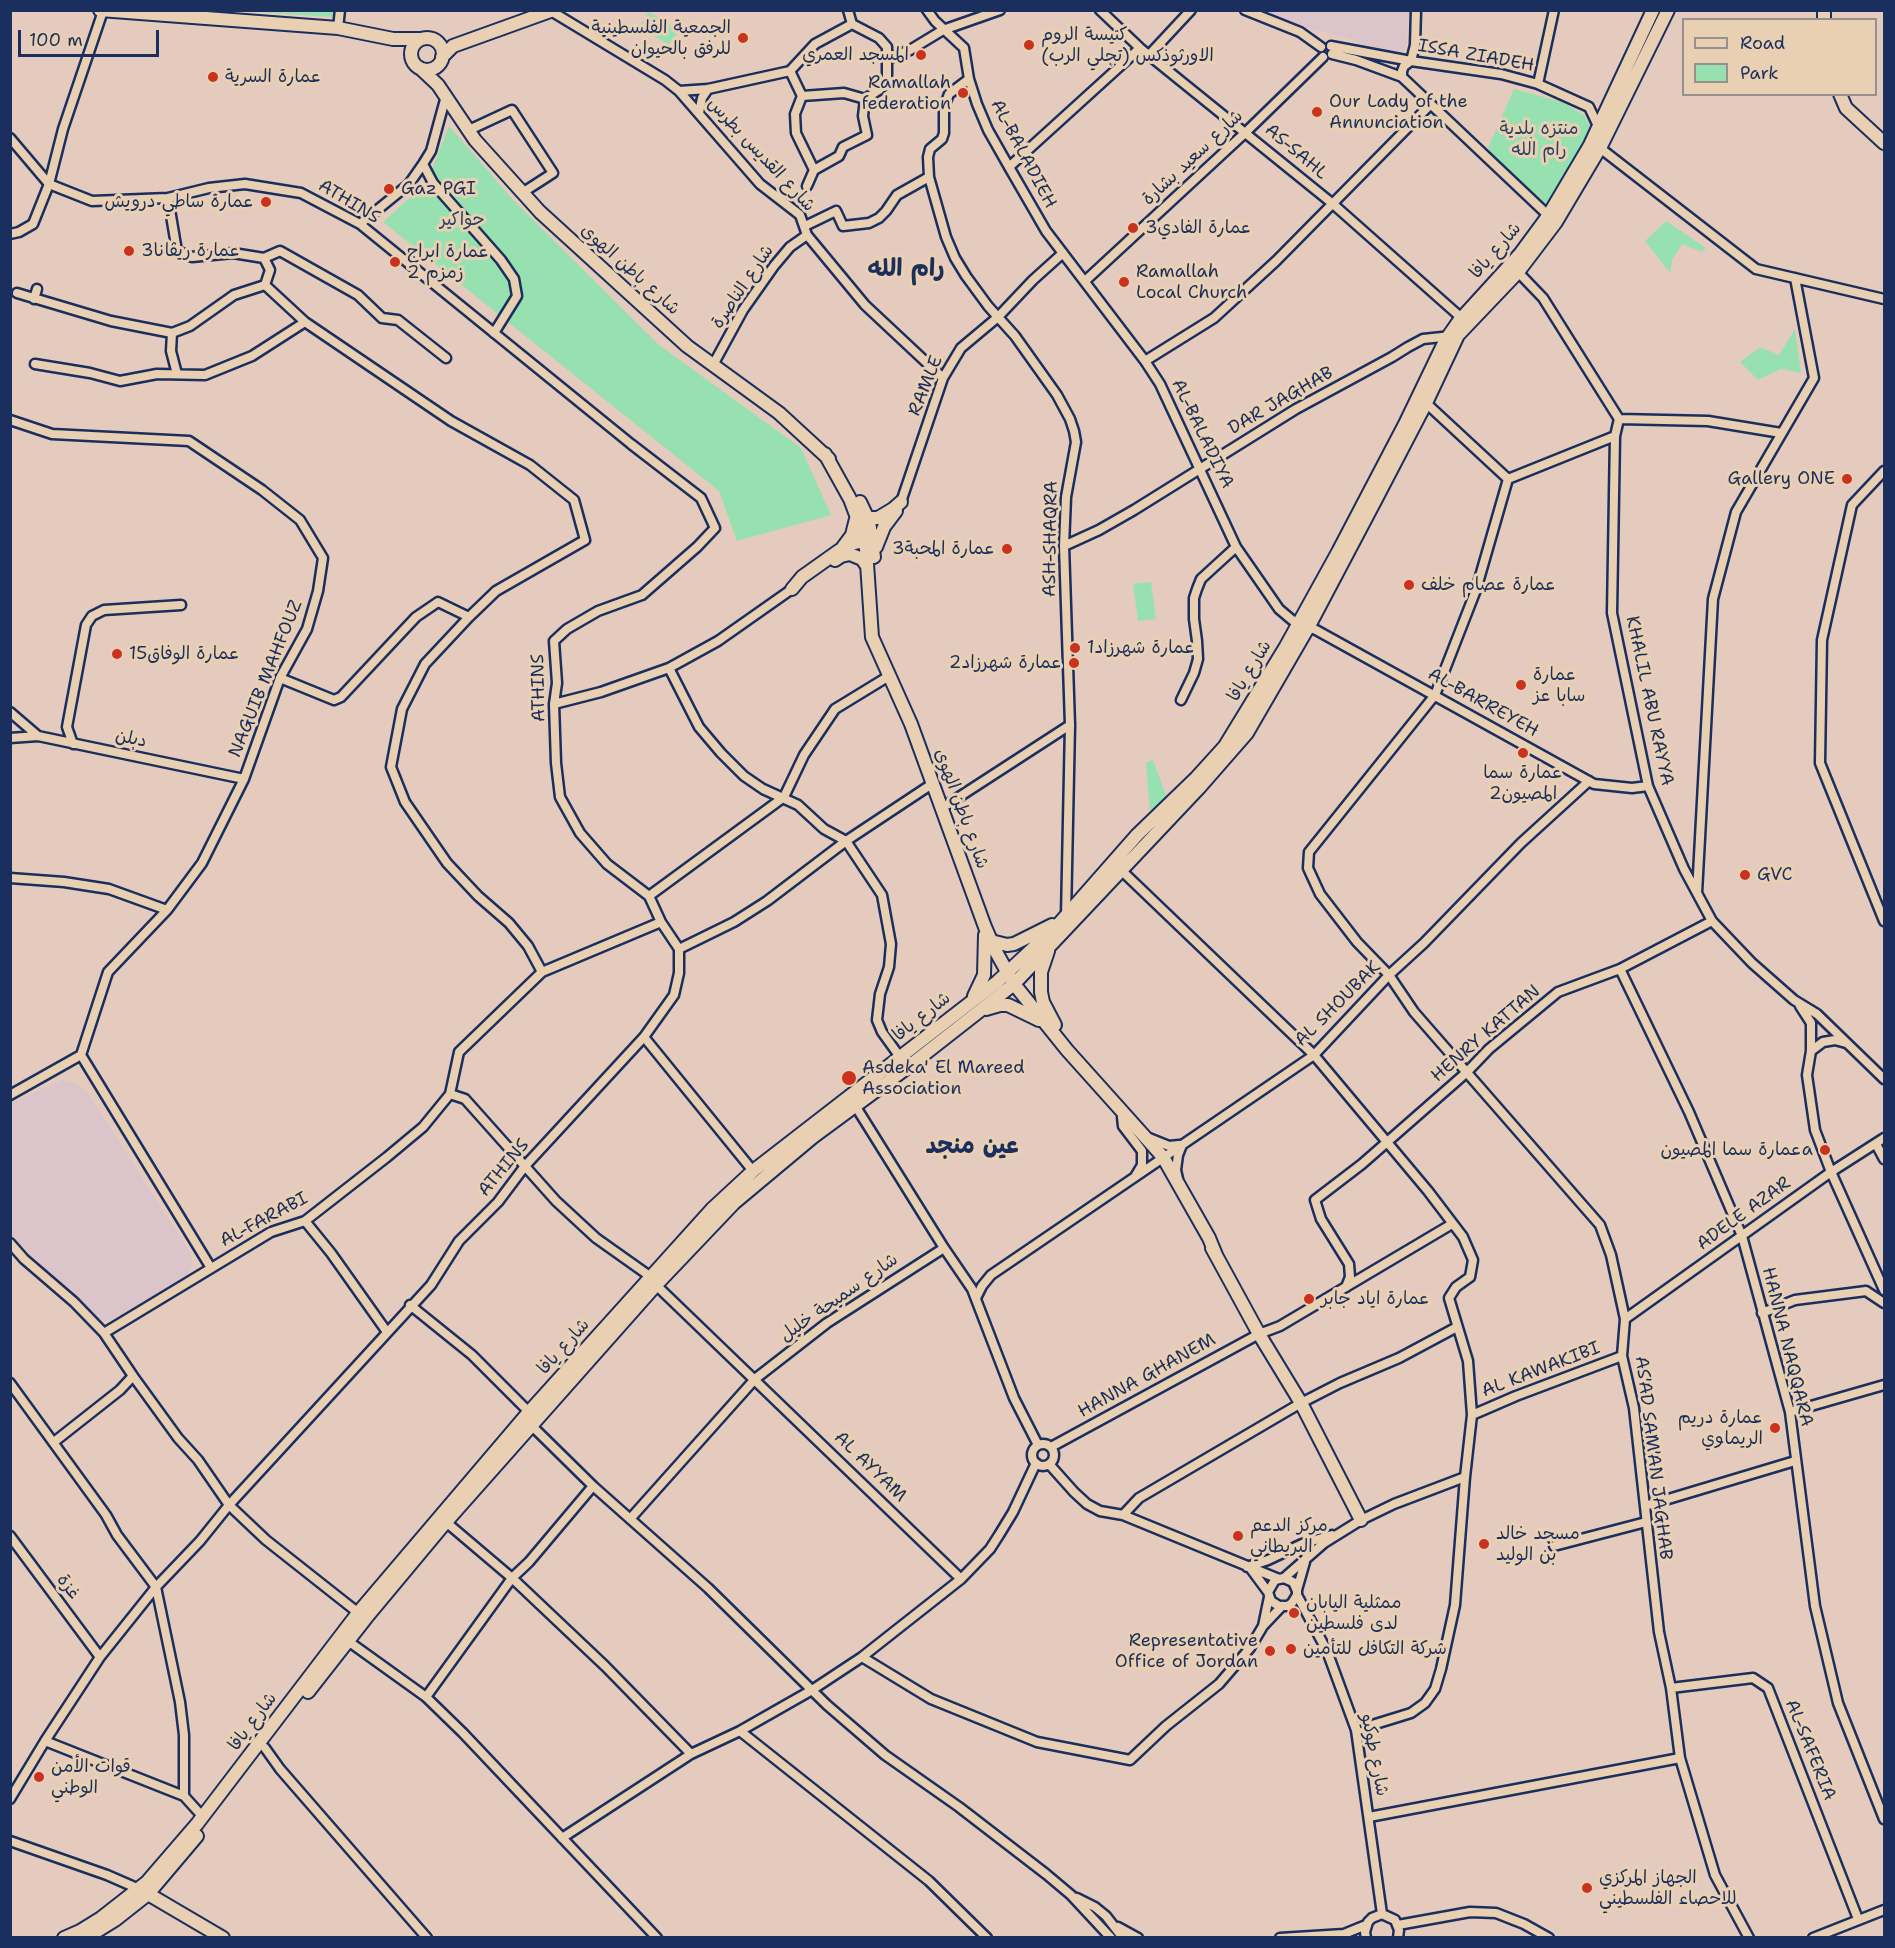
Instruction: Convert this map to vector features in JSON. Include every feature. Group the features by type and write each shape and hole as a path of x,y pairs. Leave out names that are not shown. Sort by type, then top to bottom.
{"main road":[{"name":"شارع يافا","path":"64,1938 80,1931 144,1891 147,1882 203,1817 362,1616 529,1412 653,1281 734,1203 813,1137 856,1107 1014,984 1122,871 1247,733 1400,434 1453,336 1520,254 1552,219 1599,127 1653,10"},
{"name":"شارع يافا","path":"1465,320 1518,272 1600,148 1668,10"},
{"path":"102,11 338,28 393,39 430,39 453,46"},
{"path":"393,39 420,68 431,69 453,46 552,11"},
{"path":"411,57 412,48 422,39"},
{"path":"437,42 442,51 438,85"},
{"name":"شارع باطن الهوى","path":"420,68 438,85 469,130 540,212 687,346 779,412 825,454 844,475 862,517"},
{"path":"1841,96 1846,108 1884,143"},
{"name":"شارع يافا","path":"86,1938 115,1920 209,1822 348,1641 362,1616 532,1426 712,1209 753,1171 1007,972 1066,916 1137,835 1196,778 1225,746 1304,624 1426,403 1453,336"},
{"path":"862,517 878,518 901,502"},
{"path":"874,551 884,527 901,502"},
{"path":"862,517 870,630 877,645"},
{"path":"840,550 862,517"},
{"path":"862,517 874,551 877,645"},
{"path":"792,589 802,577 851,543 865,543 874,551"},
{"path":"792,589 846,554 859,557 867,566"},
{"name":"شارع باطن الهوى","path":"877,645 911,724 991,941 1014,984 1067,1050"},
{"path":"991,941 1007,945 1014,944 1066,916"},
{"path":"967,1005 984,975 985,927"},
{"path":"1051,944 1041,972 1041,992 1043,1002 1067,1050 1142,1133 1159,1160 1301,1403 1361,1520"},
{"path":"979,1012 1000,1005 1008,1005 1046,1024"},
{"path":"1111,1099 1122,1117 1180,1185 1216,1254"},
{"path":"144,1891 223,1938"}],"street":[{"path":"338,28 340,10"},
{"path":"802,96 835,93 865,99 879,90 886,81 887,47 884,42 852,24 848,10"},
{"name":"AL-BALADIEH","path":"927,10 943,30 953,36 964,48 969,79 988,130 1046,231 1063,253"},
{"path":"888,59 917,46 943,30 983,13 1000,10"},
{"name":"AS-SAHL","path":"1100,10 1140,48 1333,204 1465,320"},
{"path":"1150,54 1191,10"},
{"name":"ISSA ZIADEH","path":"1245,10 1300,32 1328,49 1501,74 1538,84 1589,107"},
{"path":"1405,80 1404,66 1411,61 1415,45 1416,10"},
{"path":"1538,84 1554,10"},
{"path":"10,234 33,225 49,184 63,129 102,11"},
{"name":"شارع القديس بطرس","path":"552,11 679,91 750,174 800,215 807,236 865,305 944,378"},
{"path":"679,91 708,89 790,71 814,44 852,24"},
{"path":"1009,167 1140,48"},
{"path":"1328,49 1405,80 1552,219"},
{"name":"شارع سعيد بشارة","path":"1085,281 1246,132 1323,57 1327,58 1328,49"},
{"path":"790,71 802,96 795,114 796,133 814,170"},
{"name":"ASH-SHAQRA","path":"969,79 952,90 947,98 944,107 944,133 942,139 930,149 928,157 930,177 950,249 966,276 1015,336 1065,407 1076,441 1067,483 1064,546 1070,725 1066,916"},
{"path":"699,113 702,98 708,89"},
{"path":"360,224 410,184 431,151 446,96"},
{"path":"807,186 814,170 839,156 843,147 867,135 863,116 865,99"},
{"path":"1145,361 1214,318 1276,261 1430,105"},
{"path":"1609,105 1589,107 1599,127 1600,148 1756,269 1884,299"},
{"path":"469,130 512,110 553,173 522,193"},
{"name":"ATHINS","path":"10,138 49,184 92,201 168,198 209,188 245,184 301,193 360,224 701,498 715,528 697,547 642,595 598,611 567,629 554,641 557,683 554,704 556,763 560,796 580,833 607,864 649,896 661,922 679,949 679,973 674,995 644,1037 525,1166 498,1202 459,1241 431,1286 410,1305 229,1505 200,1542 156,1587 100,1657 10,1799"},
{"path":"423,164 433,183 501,260 514,279 517,296 494,333"},
{"path":"805,226 836,211 843,226 869,224 886,211 897,195 930,177"},
{"path":"168,198 177,251 192,257 233,253 264,258 280,251 358,295 382,318 398,320 446,358"},
{"name":"شارع الناصرة","path":"713,365 743,310 774,266 795,243 807,236"},
{"name":"AL-BALADIYA","path":"1063,253 1160,384 1236,547 1279,609 1292,620 1304,624"},
{"name":"RAMLE","path":"901,502 944,378 961,348 998,317 1033,280 1063,253"},
{"path":"264,258 270,270 265,285"},
{"path":"1518,272 1543,298 1619,419 1708,421 1781,433"},
{"path":"1697,893 1713,598 1736,512 1814,378 1795,278"},
{"path":"265,285 305,322 460,426 530,465 574,500 585,540 496,591 425,664 402,709 391,768 405,802 447,863 478,896 509,923 528,946 542,972"},
{"path":"17,293 111,321 172,333 190,326 234,295 265,285"},
{"path":"34,298 37,289"},
{"path":"35,364 120,381 157,374 196,376 215,372 252,356 305,322"},
{"path":"172,333 171,351 177,374"},
{"name":"DAR JAGHAB","path":"1064,546 1108,525 1296,410 1408,347 1423,339 1453,336"},
{"path":"1426,403 1508,479 1615,436"},
{"name":"KHALIL ABU RAYYA","path":"1619,419 1615,436 1612,613 1648,786 1684,869 1712,921 1752,963 1798,1003 1816,1014 1884,1079"},
{"name":"NAGUIB MAHFOUZ","path":"10,420 52,434 189,441 262,490 300,519 323,558 318,591 307,629 280,678 244,779 202,863 167,910 108,972 81,1055"},
{"path":"1884,471 1852,505 1822,640 1820,763 1884,921"},
{"name":"AS'AD SAM'AN JAGHAB","path":"1508,479 1476,590 1436,695 1309,852 1308,868 1320,894 1357,942 1389,975 1414,1012 1600,1225 1611,1255 1625,1319 1622,1356 1634,1408 1659,1632 1671,1688 1680,1758 1715,1875 1749,1938"},
{"path":"1181,700 1194,674 1198,659 1194,619 1194,598 1197,589 1201,579 1236,547"},
{"path":"554,704 601,692 669,668 718,641 792,589"},
{"path":"280,678 334,700 341,697 416,617 438,602 469,617"},
{"path":"73,744 67,727 86,625 92,616 104,610 181,605"},
{"name":"AL-BARREYEH","path":"1304,624 1594,784 1632,788 1648,786"},
{"path":"669,668 699,727 721,753 744,776 763,789 798,805 824,829 846,841 882,895 891,944 889,967 880,994 877,1020 882,1032 900,1057"},
{"path":"649,896 784,797 804,755 835,709 890,676"},
{"path":"10,712 38,736"},
{"path":"942,808 1070,725"},
{"name":"دبلن","path":"10,738 38,736 244,779"},
{"name":"AL SHOUBAK","path":"963,1278 980,1280 992,1275 1314,1054 1521,843 1589,781"},
{"path":"679,949 734,922 767,901 846,841 932,784"},
{"path":"1122,871 1314,1054 1388,1142 1463,1237 1473,1260 1470,1277 1456,1287 1449,1298 1468,1361 1472,1415 1455,1605 1435,1689 1425,1703 1411,1713 1356,1730"},
{"path":"10,878 109,888 167,910"},
{"name":"HENRY KATTAN","path":"1346,1287 1350,1277 1349,1264 1321,1219 1315,1200 1388,1142 1467,1072 1489,1048 1558,992 1620,969 1712,921"},
{"path":"450,1094 459,1052 542,972 661,922"},
{"name":"HANNA NAQQARA","path":"1620,969 1689,1112 1742,1236 1790,1412 1815,1606 1838,1703 1884,1819"},
{"path":"1798,1003 1811,1023 1811,1051 1807,1075 1815,1130 1831,1172 1884,1290"},
{"path":"644,1037 753,1171"},
{"path":"1811,1051 1823,1042 1835,1040 1846,1043"},
{"path":"10,1095 81,1055 211,1268"},
{"name":"AL AYYAM","path":"450,1094 465,1099 556,1201 596,1238 653,1281 962,1579"},
{"name":"AL-FARABI","path":"104,1332 271,1232 305,1221 347,1190 423,1127 450,1094"},
{"path":"856,1107 972,1289 1014,1398 1038,1445"},
{"path":"1122,1117 1123,1126 1142,1151 1142,1165 1136,1176"},
{"path":"1142,1133 1154,1141 1169,1146 1182,1144 1176,1170 1180,1185"},
{"path":"1880,1141 1884,1159"},
{"name":"ADELE AZAR","path":"1625,1319 1831,1172 1880,1141"},
{"path":"305,1221 331,1253 387,1332"},
{"name":"HANNA GHANEM","path":"1051,1447 1259,1334 1281,1326 1452,1224"},
{"path":"10,1243 24,1259 39,1270 104,1332 133,1376 178,1438 198,1460 229,1505 266,1540 362,1616"},
{"name":"شارع سميحة خليل","path":"630,1519 755,1379 827,1323 944,1248"},
{"name":"AL SHOUBAK","path":"976,1298 982,1286 992,1275"},
{"path":"1762,1313 1795,1300 1866,1291 1884,1303"},
{"path":"410,1305 472,1355 529,1412 532,1426 593,1486 708,1588 812,1690 885,1755 959,1807 1071,1895 1111,1938"},
{"path":"1123,1515 1138,1498 1301,1403 1340,1383 1399,1358 1457,1327"},
{"name":"AL KAWAKIBI","path":"1472,1415 1622,1356"},
{"path":"54,1442 120,1390 133,1376"},
{"path":"10,1383 156,1587 180,1702 184,1735 184,1796"},
{"path":"1790,1412 1884,1385"},
{"path":"1045,1444 1051,1447 1054,1454 1049,1464 1043,1466 1036,1463 1032,1454 1038,1445 1045,1444"},
{"path":"1645,1506 1795,1461"},
{"path":"562,1838 691,1755 740,1731 812,1690 862,1657 962,1579 990,1549 999,1535 1013,1512 1036,1463"},
{"path":"1049,1464 1074,1492 1101,1511 1123,1515 1249,1568 1293,1582 1297,1593"},
{"path":"1263,1626 1272,1583 1305,1562 1313,1552 1361,1520 1394,1504 1465,1477"},
{"path":"426,1697 512,1578 529,1562 593,1486"},
{"path":"446,1522 512,1578 605,1666 691,1755"},
{"path":"1554,1546 1646,1522"},
{"path":"1249,1568 1302,1544 1341,1533"},
{"name":"غزة","path":"10,1536 100,1657"},
{"path":"862,1657 931,1699 1037,1742 1130,1760 1166,1726 1219,1684 1250,1648 1263,1626 1295,1600 1305,1562"},
{"path":"1249,1568 1275,1604 1305,1610"},
{"name":"شارع طوكيو","path":"1297,1593 1327,1651 1356,1730 1382,1914"},
{"path":"348,1641 426,1697 657,1938"},
{"name":"AL-SAFERIA","path":"1671,1688 1753,1678 1768,1688 1858,1919"},
{"path":"740,1731 928,1881 987,1938"},
{"path":"45,1741 184,1796 203,1817"},
{"path":"265,1748 280,1769 427,1938"},
{"path":"1369,1817 1680,1758"},
{"path":"10,1841 107,1875 144,1891"},
{"path":"1071,1895 1095,1907 1111,1922 1123,1938"},
{"path":"1814,1938 1884,1910"},
{"path":"1398,1924 1470,1912 1496,1912 1550,1938"},
{"path":"1280,1938 1344,1934 1366,1925 1372,1918 1382,1914 1392,1917 1398,1924 1398,1938"},
{"path":"1097,1922 1101,1938"},
{"path":"1111,1922 1138,1938"},
{"path":"1366,1925 1366,1938"}],"shaded area":[{"path":"1265,11 1411,11 1405,50 1394,52 1371,49 1348,38 1306,28"},
{"path":"62,1080 73,1082 86,1090 191,1254 192,1264 188,1275 114,1319 102,1320 91,1314 11,1235 11,1103"}],"green space":[{"path":"333,10 333,17 241,11"},
{"path":"649,12 679,30 669,45 639,27"},
{"name":"منتزه بلدية رام الله","path":"1514,89 1562,102 1584,115 1594,133 1550,207 1494,158 1488,148"},
{"name":"حواكير","path":"449,126 515,202 659,345 801,448 831,515 737,541 719,491 383,222 427,182"},
{"path":"1666,221 1706,248 1702,252 1682,244 1672,260 1670,273 1645,241"},
{"path":"1795,329 1801,373 1781,369 1758,380 1740,362 1760,347 1779,355"},
{"path":"1151,582 1156,619 1138,621 1133,584"},
{"path":"1153,760 1167,798 1150,813 1146,763"}],"place":[{"name":"الجمعية الفلسطينية للرفق بالحيوان","path":"743,38"},
{"name":"كنيسة الروم الاورثوذكس (تجلي الرب)","path":"1029,45"},
{"name":"المسجد العمري","path":"921,55"},
{"name":"عمارة السرية","path":"213,77"},
{"name":"Ramallah federation","path":"963,93"},
{"name":"Our Lady of the Annunciation","path":"1317,112"},
{"name":"Gaz PGI","path":"389,189"},
{"name":"عمارة ساطي درويش","path":"266,202"},
{"name":"عمارة الفادي3","path":"1133,228"},
{"name":"عمارة ريڤانا3","path":"129,251"},
{"name":"عمارة ابراج زمزم 2","path":"395,262"},
{"name":"Ramallah Local Church","path":"1124,282"},
{"name":"Gallery ONE","path":"1847,479"},
{"name":"عمارة المحبة3","path":"1007,549"},
{"name":"عمارة عصام خلف","path":"1409,585"},
{"name":"عمارة شهرزاد1","path":"1075,648"},
{"name":"عمارة الوفاق15","path":"117,654"},
{"name":"عمارة شهرزاد2","path":"1074,663"},
{"name":"عمارة سابا عز","path":"1521,685"},
{"name":"عمارة سما المصيون2","path":"1523,753"},
{"name":"GVC","path":"1745,875"},
{"name":"Asdeka' El Mareed Association","path":"849,1078"},
{"name":"عمارة سما المصيونa","path":"1825,1150"},
{"name":"عمارة اياد جابر","path":"1309,1299"},
{"name":"عمارة دريم الريماوي","path":"1775,1428"},
{"name":"مركز الدعم البريطاني","path":"1238,1536"},
{"name":"مسجد خالد بن الوليد","path":"1484,1544"},
{"name":"ممثلية اليابان لدى فلسطين","path":"1294,1613"},
{"name":"شركة التكافل للتأمين","path":"1291,1649"},
{"name":"Representative Office of Jordan","path":"1270,1651"},
{"name":"قوات الأمن الوطني","path":"39,1777"},
{"name":"الجهاز المركزي للاحصاء الفلسطيني","path":"1587,1888"}],"district":[{"name":"رام الله","path":"906,270"},
{"name":"عين منجد","path":"972,1147"}]}
